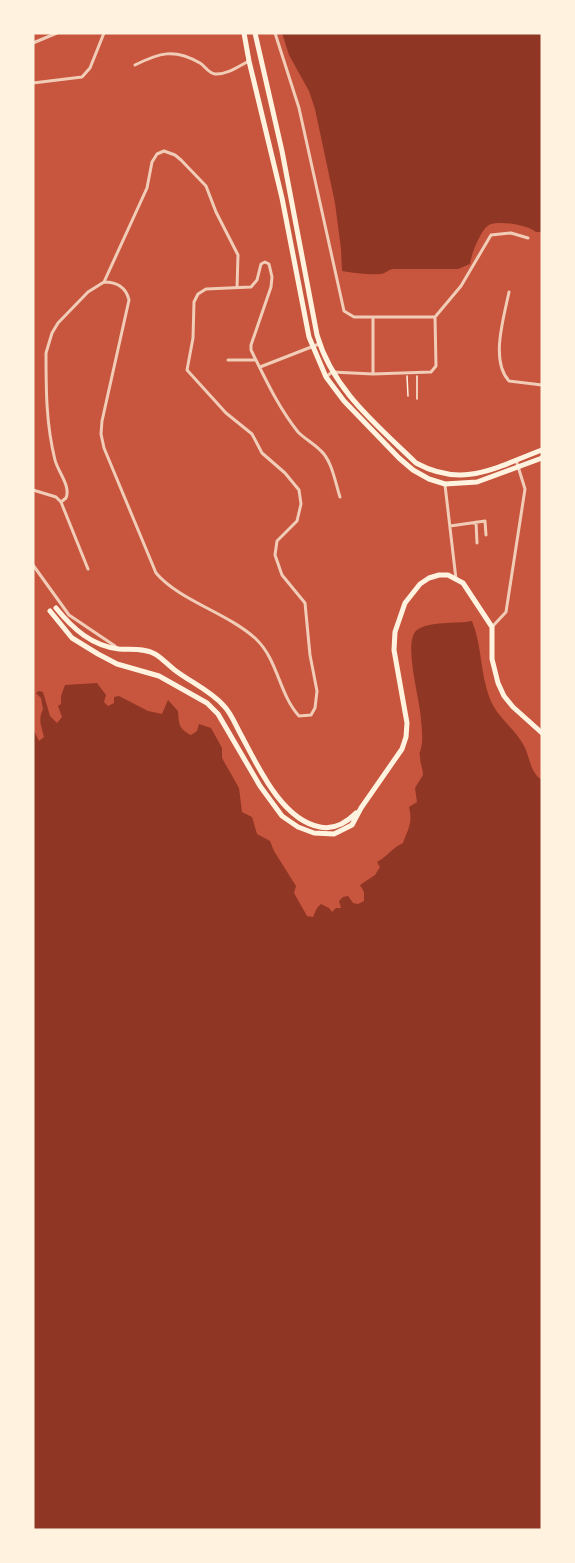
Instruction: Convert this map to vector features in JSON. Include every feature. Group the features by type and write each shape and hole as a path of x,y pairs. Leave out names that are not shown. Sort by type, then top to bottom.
{"main road":[{"path":"244,33 282,198 312,347 326,377 344,401 399,458 412,470 429,479 445,484 477,482 542,450"},
{"path":"255,33 282,151 319,344 332,372 350,397 416,463 432,472 459,477 542,458"},
{"path":"361,808 349,821 328,828 305,823 287,810 266,780 225,706 213,695 178,673 154,654 140,650 102,646 74,628 53,610 72,638 98,654 117,664 159,676 207,703 218,714 260,786 282,816 298,828 314,833 334,834 352,825 361,808 402,749 406,737 406,723 394,650 395,632 405,603 420,584 439,575 448,575 463,583 492,627 492,659 504,696 542,733"}],"street":[{"path":"33,43 57,33"},
{"path":"33,84 82,77 98,51 104,33"},
{"path":"275,33 299,108 340,302 348,315 354,317 435,317"},
{"path":"135,66 156,55 178,53 216,74 226,72 249,61"},
{"path":"104,282 147,188 152,162 157,154 164,152 175,155 206,186 238,255 237,288"},
{"path":"326,377 332,372 373,374 431,372 435,366 435,317 461,286 491,235 511,233 528,238"},
{"path":"61,502 68,494 56,464 51,443 46,399 46,353 58,322 88,292 104,282 111,282 123,287 128,293 129,300 101,434 104,448 156,573 171,586 245,629 264,646 299,716 311,715 315,708 317,691 310,655 305,603 282,575 275,555 278,541 297,521 301,504 299,490 285,473 262,453 252,434 226,413 187,370 193,338 195,298 206,290 247,288 255,284 261,264 265,262 269,264 272,277 271,287 251,345 272,394 298,432 321,450 328,459 340,497"},
{"path":"509,292 499,353 500,366 509,381 542,385"},
{"path":"373,317 373,374"},
{"path":"260,367 319,344"},
{"path":"228,360 256,360"},
{"path":"492,627 506,612 525,489 518,463"},
{"path":"445,484 456,579"},
{"path":"33,490 56,497 61,502 88,569"},
{"path":"449,526 485,521 486,535"},
{"path":"476,522 477,543"},
{"path":"33,565 69,615 119,649"}],"path":[{"path":"407,372 408,396"},
{"path":"417,372 417,399"}],"shaded area":[{"path":"282,33 542,33 542,232 513,224 489,225 474,249 470,264 458,269 394,269 376,274 342,271 335,203 315,109 309,91 289,55"},
{"path":"472,621 490,699 523,744 532,768 542,780 542,1530 33,1530 33,729 39,741 44,737 40,723 43,709 41,698 36,693 43,692 50,716 57,723 62,717 58,706 61,704 65,685 97,683 106,695 104,702 108,706 114,703 114,697 119,696 148,711 162,714 168,700 178,711 180,726 187,733 191,735 197,731 199,724 211,728 222,748 222,758 239,788 242,812 252,817 257,834 270,841 296,886 294,893 307,916 313,917 321,904 332,912 336,908 341,908 339,901 343,897 348,896 353,903 358,904 364,901 364,892 360,885 375,875 380,867 377,862 403,843 408,830 409,807 417,802 415,788 423,775 420,754 422,742 420,711 411,646 413,636 417,630 428,625"}]}
